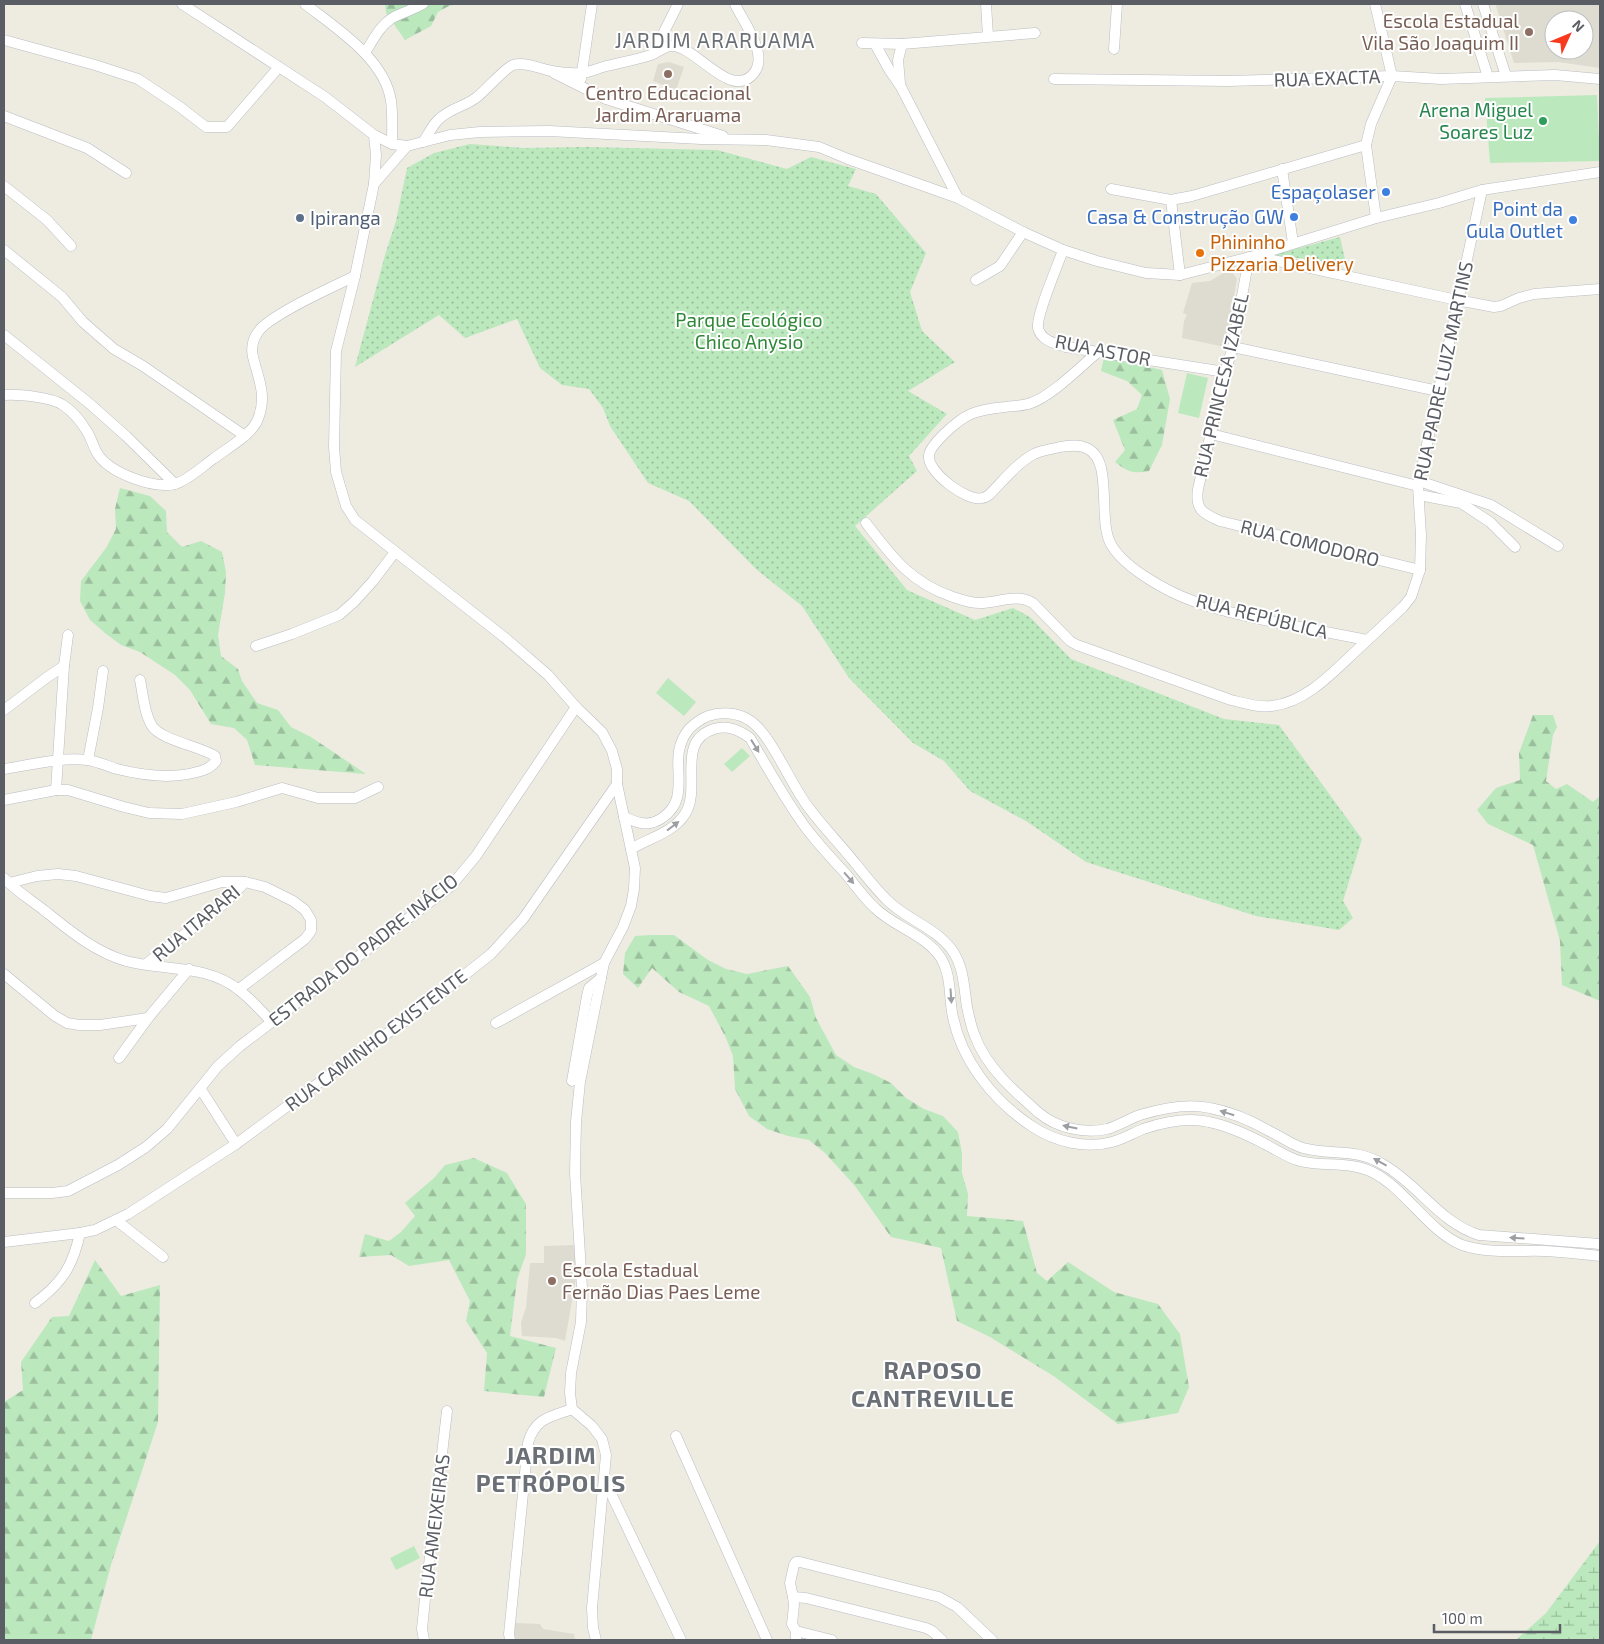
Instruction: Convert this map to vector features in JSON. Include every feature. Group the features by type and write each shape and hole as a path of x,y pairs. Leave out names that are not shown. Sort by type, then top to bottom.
{"street":[{"path":"182,4 325,98 374,135 392,144 407,146 450,135 480,132 549,131 700,139 766,140 819,147 958,198 1023,232 1063,250 1097,261 1146,273 1180,275 1252,257 1376,218 1439,203 1482,190 1600,172"},
{"path":"305,4 354,42 370,59 384,79 391,99 392,144"},
{"path":"365,54 382,27 394,17 423,4"},
{"path":"588,90 581,82 581,73 592,4"},
{"path":"653,54 678,4"},
{"path":"423,142 436,121 450,109 474,99 495,81 504,70 513,65 535,66 549,70 581,73 653,54 670,46 683,48 722,78 740,81 753,74 759,65 756,45 735,4"},
{"path":"986,4 988,36"},
{"path":"1114,49 1117,4"},
{"path":"1375,4 1392,76 1371,124 1366,145 1376,218"},
{"path":"1465,4 1488,77"},
{"path":"1483,4 1506,76"},
{"path":"862,43 902,44 1035,33"},
{"path":"4,40 138,79 206,127 227,127 279,67"},
{"path":"875,44 900,87 958,198"},
{"path":"900,87 898,60 902,44"},
{"path":"549,70 606,99 730,138"},
{"name":"RUA EXACTA","path":"1054,79 1229,81 1392,76 1441,79 1555,75 1600,79"},
{"path":"4,116 87,148 126,173"},
{"path":"374,135 376,159 374,184 356,276 336,351 334,447 336,472 346,506 355,520 504,637 548,675 576,707 602,732 612,751 617,770 617,784 635,868 631,906 623,927 604,962 580,1082 576,1122 575,1173 582,1288 581,1322 571,1373 570,1393 572,1409 592,1426 602,1439 606,1455 592,1608 596,1640"},
{"path":"1111,189 1171,200 1192,196 1366,145"},
{"path":"374,184 407,146"},
{"path":"376,159 390,165"},
{"path":"1282,169 1293,243"},
{"path":"4,186 47,220 71,246"},
{"name":"RUA PADRE LUIZ MARTINS","path":"866,523 895,560 912,576 942,593 968,602 981,603 1013,598 1027,599 1070,641 1077,645 1231,700 1247,704 1272,706 1290,702 1302,696 1331,674 1403,607 1411,597 1420,570 1421,535 1418,487 1482,190"},
{"path":"1171,200 1180,275"},
{"path":"976,280 1000,266 1023,232"},
{"path":"4,250 62,297 83,322 114,349 150,370 245,436"},
{"name":"RUA ASTOR","path":"1063,250 1040,314 1038,328 1049,342 1066,347 1225,372"},
{"path":"1252,257 1494,307 1534,294 1600,289"},
{"name":"RUA PRINCESA IZABEL","path":"1202,511 1196,500 1198,488 1225,372 1233,347 1252,257"},
{"path":"4,394 17,394 61,404 77,417 86,429 98,454 118,472 136,480 176,484 245,436 257,422 263,392 253,355 252,343 258,331 271,320 356,276"},
{"path":"4,335 90,404 176,484"},
{"path":"1233,347 1438,391"},
{"name":"RUA REPÚBLICA","path":"1098,352 1046,395 1031,403 974,412 962,419 943,435 929,454 928,459 932,466 945,482 958,491 976,498 982,498 989,495 1022,463 1035,454 1070,445 1086,447 1094,453 1100,462 1105,528 1111,546 1126,564 1148,579 1193,601 1228,611 1367,640"},
{"path":"1211,434 1491,505 1558,546"},
{"path":"1418,487 1461,503 1490,522 1515,547"},
{"name":"RUA COMODORO","path":"1202,511 1220,521 1420,570"},
{"path":"256,646 292,634 339,614 367,588 395,552"},
{"path":"56,790 64,666 68,635"},
{"path":"4,710 64,666"},
{"path":"88,760 103,671"},
{"path":"4,769 59,760 88,760 140,774 158,776 186,775 205,770 213,765 216,761 215,756 194,746 161,735 152,726 146,713 140,680"},
{"name":"ESTRADA DO PADRE INÁCIO","path":"4,1193 68,1191 118,1165 146,1147 166,1129 218,1066 240,1046 451,886 476,856 576,707"},
{"path":"624,817 640,823 650,823 661,818 674,806 678,788 677,754 682,739 691,726 704,718 718,713 734,714 748,719 760,729 807,806 873,884 889,902 940,938 952,950 960,966 975,1037 1002,1078 1051,1122 1067,1128 1087,1131 1107,1129 1140,1115 1167,1108 1190,1105 1212,1108 1243,1117 1303,1148 1357,1153 1372,1158 1396,1172 1452,1223 1465,1231 1479,1235 1600,1244"},
{"path":"691,726 701,737"},
{"path":"631,849 644,841 668,831 686,813 691,802 691,756 695,745 701,737 710,730 720,727 731,728 741,732 750,738 806,829 862,894 876,909 933,948 947,970 950,981 952,1010 959,1040 970,1062 986,1085 1032,1127 1072,1144 1088,1144 1111,1142 1145,1128 1169,1122 1190,1119 1209,1122 1238,1130 1282,1154 1300,1161 1354,1167 1371,1172 1387,1183 1444,1234 1459,1244 1476,1249 1547,1251 1600,1256"},
{"name":"RUA CAMINHO EXISTENTE","path":"4,1242 80,1233 95,1230 116,1220 236,1144 415,1014 491,954 523,919 617,784"},
{"path":"4,800 56,790 68,790 149,813 182,814 236,802 282,788 318,798 355,798 378,787"},
{"path":"640,823 644,841"},
{"path":"6,880 58,874 76,876 150,896 166,898 222,882 245,882 265,887 293,900 305,910 311,920 311,931 305,939 238,989"},
{"path":"6,880 83,941 106,954 126,961 189,970 221,979 238,989 272,1022"},
{"name":"RUA ITARARI","path":"146,964 225,903 245,882"},
{"path":"862,894 873,884"},
{"path":"496,1023 604,962"},
{"path":"119,1058 148,1018 189,970"},
{"path":"4,974 55,1016 67,1023 79,1026 100,1025 148,1018"},
{"path":"572,1081 589,988 601,978"},
{"path":"200,1088 236,1144"},
{"path":"1190,1105 1190,1119"},
{"path":"1046,1134 1051,1122"},
{"path":"116,1220 163,1258"},
{"path":"35,1303 51,1291 61,1280 74,1256 80,1233"},
{"path":"1547,1251 1548,1240"},
{"path":"510,1640 509,1634 528,1443 531,1432 541,1421 572,1409"},
{"name":"RUA AMEIXEIRAS","path":"424,1640 422,1630 424,1605 447,1412"},
{"path":"676,1436 766,1640"},
{"path":"604,1478 681,1640"},
{"path":"832,1640 796,1636 792,1624 794,1597 790,1583 796,1562 939,1598 957,1607 992,1640"},
{"path":"794,1597 806,1598 926,1628 942,1640"}],"shaded area":[{"name":"Escola Estadual Vila São Joaquim II","path":"1497,4 1600,4 1600,68 1558,62 1514,63 1496,6"},
{"name":"Centro Educacional Jardim Araruama","path":"669,62 684,67 676,90 653,81 658,64"},
{"path":"1230,269 1237,279 1225,347 1182,338 1184,321 1187,315 1183,313 1192,283 1210,281"},
{"name":"Escola Estadual Fernão Dias Paes Leme","path":"575,1245 578,1266 565,1341 556,1338 522,1336 521,1322 526,1308 530,1263 544,1263 544,1246"},
{"path":"515,1623 540,1624 543,1629 574,1634 575,1640 515,1640"}],"green space":[{"path":"385,4 457,4 438,12 431,26 405,40 386,13"},
{"name":"Arena Miguel Soares Luz","path":"1597,95 1600,161 1490,163 1485,98"},
{"name":"Parque Ecológico Chico Anysio","path":"470,144 523,148 587,147 717,150 787,169 811,157 856,169 848,186 876,194 926,253 910,292 922,331 955,362 908,391 947,414 909,456 917,471 855,526 907,590 975,620 1013,608 1030,617 1071,659 1224,719 1279,725 1362,839 1343,901 1353,918 1339,930 1256,916 1086,862 1026,821 970,791 944,761 913,743 849,678 802,606 757,570 689,501 648,483 610,426 603,408 589,389 562,385 540,368 517,319 465,338 439,315 355,367 396,221 407,168 434,153"},
{"path":"1340,237 1346,264 1273,255"},
{"path":"1104,357 1162,370 1170,399 1162,445 1149,471 1131,471 1115,462 1125,450 1113,420 1137,409 1142,395 1127,381 1101,371"},
{"path":"1187,373 1208,378 1199,418 1178,413"},
{"path":"120,488 150,496 166,511 167,532 182,547 201,541 222,552 226,572 225,593 218,635 221,656 238,669 242,681 257,703 278,710 291,727 311,737 366,774 255,765 247,740 234,728 211,724 190,690 175,675 140,652 121,645 90,620 80,601 81,581 106,548 116,529 115,509"},
{"path":"668,678 696,702 684,716 656,693"},
{"path":"1533,715 1553,715 1557,727 1553,735 1546,781 1556,789 1567,784 1593,802 1600,796 1600,1001 1562,985 1560,941 1533,845 1488,824 1477,810 1496,788 1520,780 1519,753"},
{"path":"742,748 750,756 732,772 724,764"},
{"path":"674,935 708,960 726,969 747,974 788,966 810,997 816,1018 836,1055 854,1067 891,1083 906,1098 924,1109 943,1116 958,1132 962,1153 962,1173 968,1194 967,1216 1023,1221 1037,1273 1047,1281 1068,1262 1114,1292 1158,1304 1180,1334 1189,1387 1178,1413 1118,1424 1055,1377 990,1337 957,1321 941,1248 891,1237 855,1186 825,1153 809,1140 767,1129 749,1116 735,1089 733,1056 709,1006 679,992 652,968 638,988 623,974 625,953 635,936"},
{"path":"474,1158 507,1173 526,1204 526,1254 517,1280 510,1336 556,1348 544,1397 484,1391 487,1353 466,1321 470,1301 449,1260 409,1266 391,1255 359,1257 365,1234 389,1241 401,1232 415,1216 405,1203 434,1178 445,1165"},
{"path":"95,1260 121,1296 160,1285 158,1422 111,1565 91,1640 4,1640 4,1402 23,1390 21,1362 52,1317 69,1316"},
{"path":"1600,1541 1600,1640 1516,1640 1546,1613"},
{"path":"414,1546 420,1558 396,1570 390,1558"}],"place":[{"name":"Escola Estadual Vila São Joaquim II","path":"1529,32"},
{"name":"Centro Educacional Jardim Araruama","path":"668,74"},
{"name":"Arena Miguel Soares Luz","path":"1543,121"},
{"name":"Espaçolaser","path":"1386,192"},
{"name":"Casa & Construção GW","path":"1294,217"},
{"name":"Ipiranga","path":"300,218"},
{"name":"Point da Gula Outlet","path":"1573,220"},
{"name":"Phininho Pizzaria Delivery","path":"1200,253"},
{"name":"Escola Estadual Fernão Dias Paes Leme","path":"552,1281"}],"district":[{"name":"JARDIM ARARUAMA","path":"715,41"},
{"name":"RAPOSO CANTREVILLE","path":"933,1385"},
{"name":"JARDIM PETRÓPOLIS","path":"551,1470"}]}
